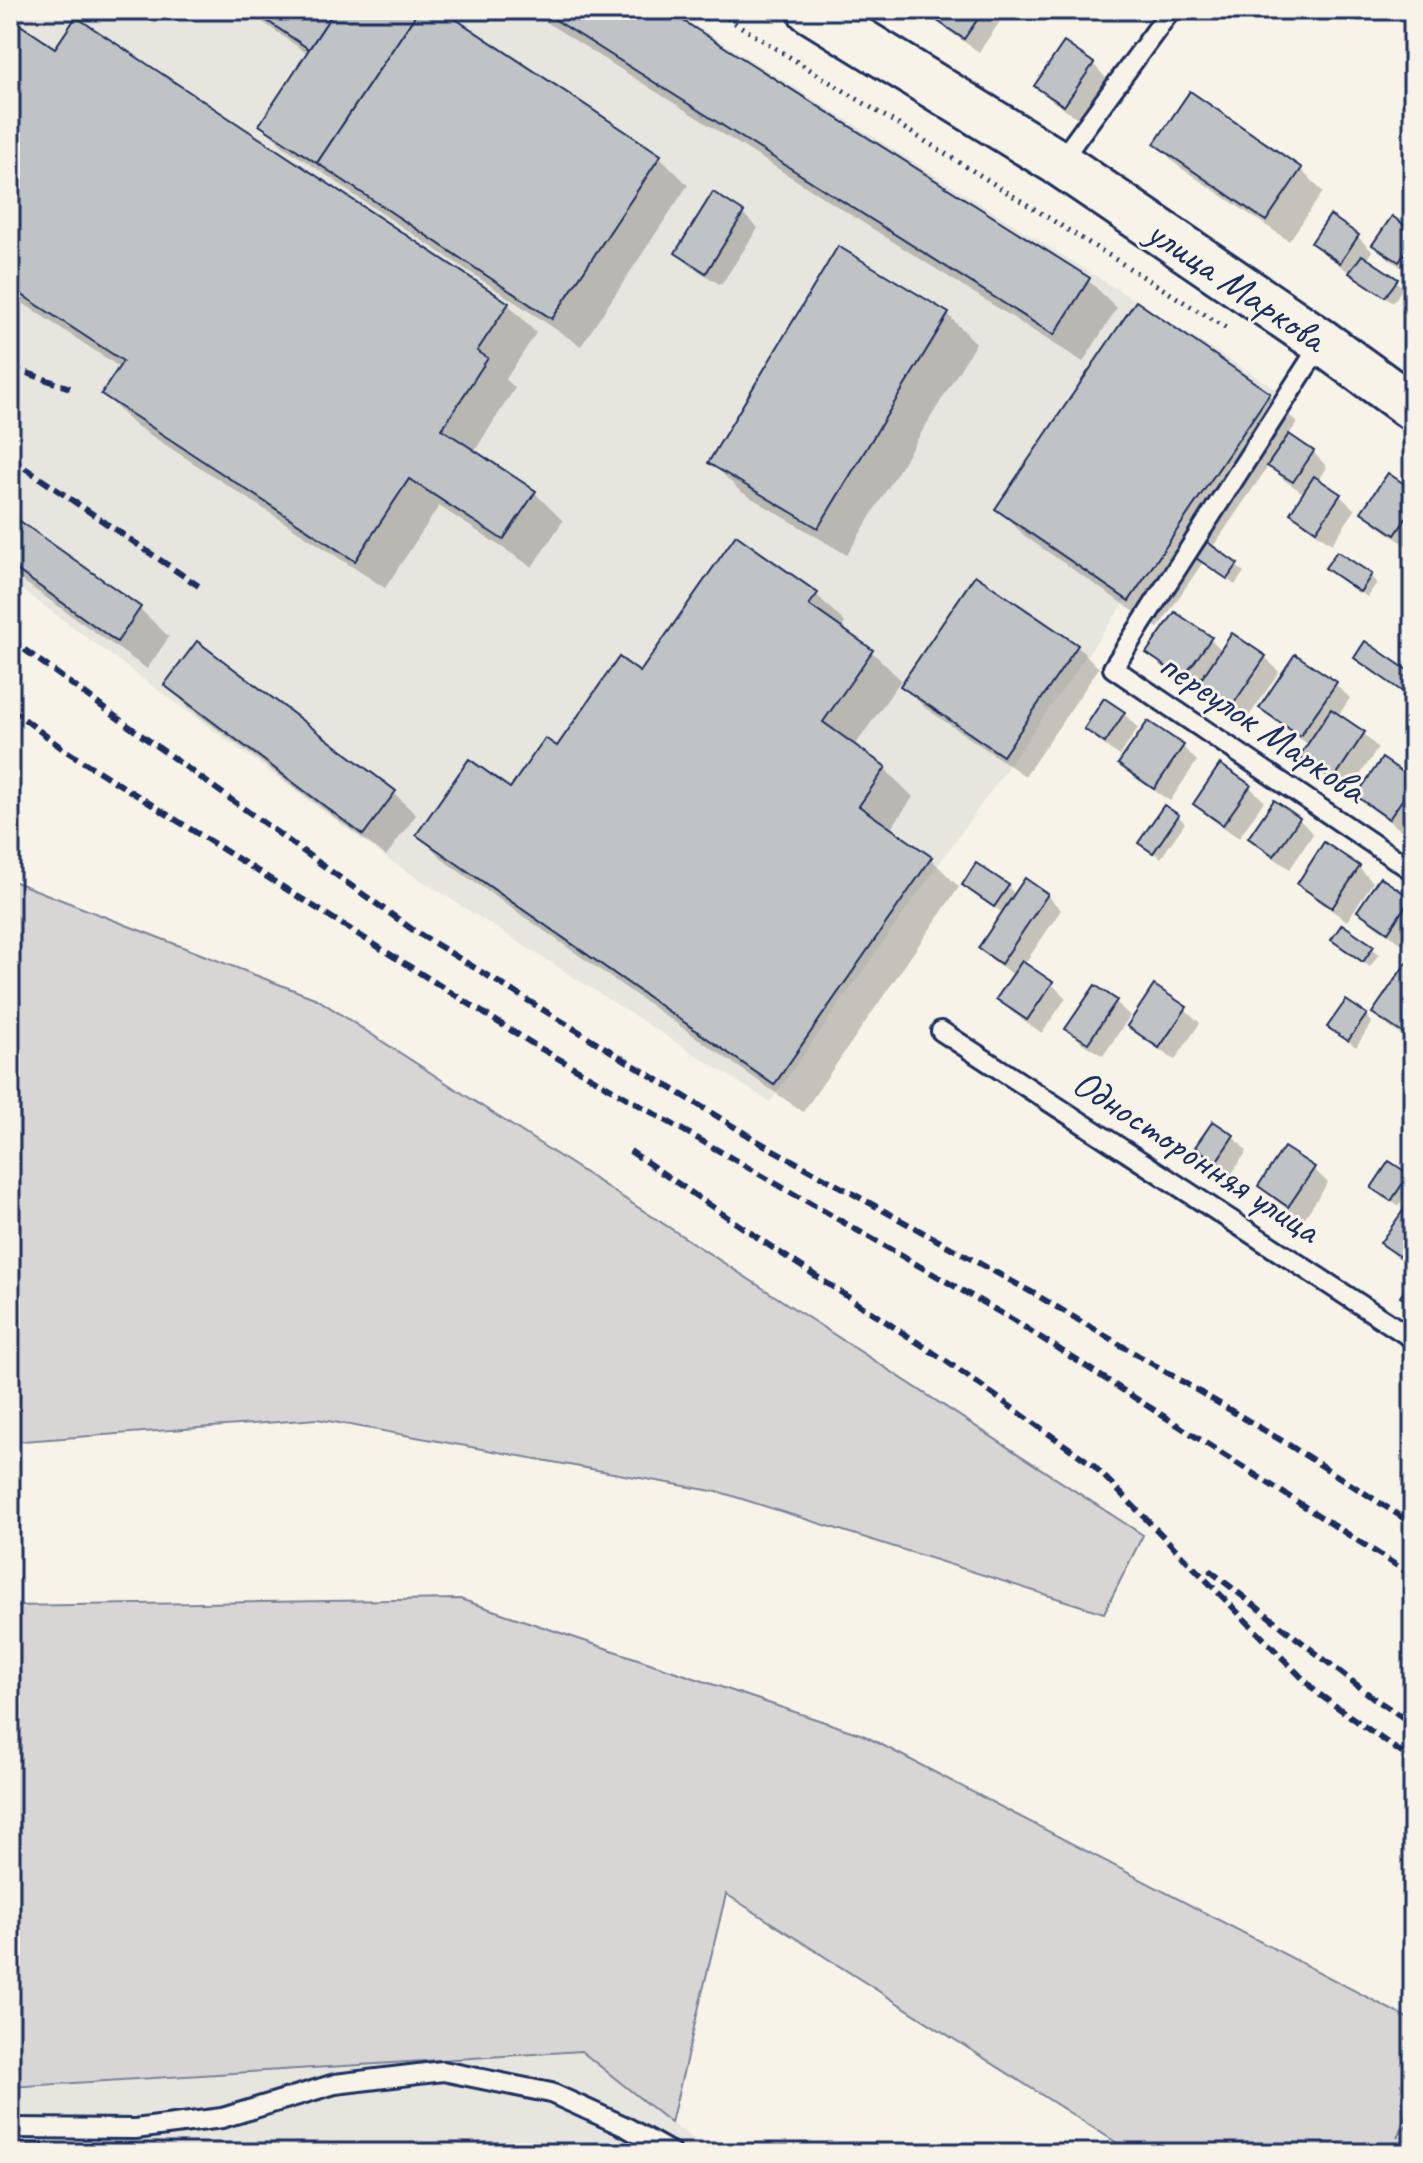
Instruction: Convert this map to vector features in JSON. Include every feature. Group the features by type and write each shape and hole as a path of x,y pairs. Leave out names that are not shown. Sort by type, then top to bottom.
{"main road":[{"name":"улица Маркова","path":"810,10 1059,163 1322,342 1413,408"}],"lane":[{"path":"1059,163 1171,10"},
{"name":"переулок Маркова","path":"1322,342 1113,668 1413,871"},
{"name":"Односторонняя улица","path":"941,1031 1413,1339"},
{"path":"10,2128 135,2129 222,2118 335,2084 443,2071 551,2093 626,2127 672,2153"}],"path":[{"path":"714,10 1238,336"}],"shaded area":[{"path":"10,10 671,10 1276,389 770,1102 391,861 10,581"},
{"path":"10,880 317,999 1143,1535 1104,1613 723,1493 317,1419 10,1442"},
{"path":"460,1599 863,1735 1413,2021 1413,2096 1397,2138 1413,2116 1413,2153 1133,2153 726,1894 671,2123 581,2051 10,2087 10,1606"},
{"path":"581,2051 713,2153 10,2153 10,2087"}],"building":[{"path":"251,10 335,10 309,49"},
{"path":"335,10 419,10 317,163 259,125"},
{"path":"419,10 442,10 661,155 552,319 317,163"},
{"path":"540,10 666,10 1090,278 1054,335"},
{"path":"938,10 984,10 964,39 933,18"},
{"path":"76,17 509,303 477,351 488,358 442,429 536,491 503,540 409,479 355,561 101,394 123,361 10,287 10,18 55,48"},
{"path":"1064,42 1094,63 1064,106 1034,86"},
{"path":"1190,91 1302,168 1266,221 1154,144"},
{"path":"713,192 744,212 706,273 675,253"},
{"path":"1330,215 1359,235 1340,263 1311,243"},
{"path":"1392,216 1413,231 1413,241 1399,262 1372,245"},
{"path":"838,246 949,313 818,528 708,463"},
{"path":"1362,255 1398,279 1385,297 1349,273"},
{"path":"1136,301 1270,393 1129,601 995,509"},
{"path":"1289,434 1314,451 1293,482 1267,466"},
{"path":"1388,473 1413,490 1413,508 1395,535 1361,512"},
{"path":"1314,476 1341,494 1316,531 1290,513"},
{"path":"10,514 141,607 117,642 10,565"},
{"path":"736,535 818,593 809,605 873,650 823,722 886,767 859,806 932,857 774,1085 416,835 469,759 510,788 545,738 557,746 619,657 640,672"},
{"path":"1207,542 1238,564 1227,579 1196,558"},
{"path":"1337,551 1372,574 1360,592 1325,568"},
{"path":"975,575 1078,645 1003,756 900,686"},
{"path":"1175,612 1212,637 1183,678 1146,653"},
{"path":"1232,633 1266,656 1230,709 1196,687"},
{"path":"197,641 396,791 363,835 164,685"},
{"path":"1365,641 1413,674 1413,693 1410,697 1354,658"},
{"path":"1295,654 1337,682 1300,736 1259,708"},
{"path":"1104,698 1125,712 1105,743 1084,729"},
{"path":"1331,709 1365,732 1333,780 1299,757"},
{"path":"1148,721 1184,745 1154,789 1118,764"},
{"path":"1382,758 1413,779 1413,784 1389,819 1356,796"},
{"path":"1220,764 1251,785 1223,825 1193,804"},
{"path":"1274,800 1300,818 1274,856 1248,838"},
{"path":"1164,805 1179,815 1153,853 1138,843"},
{"path":"1324,842 1360,866 1332,908 1297,884"},
{"path":"976,863 1009,885 994,907 962,885"},
{"path":"1380,877 1411,898 1388,932 1357,911"},
{"path":"1025,878 1048,894 1001,964 978,948"},
{"path":"1342,924 1374,946 1363,962 1331,940"},
{"path":"1413,953 1413,1040 1372,1013"},
{"path":"1022,961 1053,982 1027,1020 996,999"},
{"path":"1095,985 1117,1000 1088,1043 1065,1029"},
{"path":"1154,985 1187,1007 1159,1048 1127,1026"},
{"path":"1346,1000 1367,1014 1348,1041 1327,1027"},
{"path":"1213,1121 1234,1135 1216,1162 1195,1147"},
{"path":"1284,1147 1315,1167 1288,1207 1258,1186"},
{"path":"1389,1161 1409,1174 1391,1201 1371,1188"},
{"path":"1407,1205 1413,1209 1413,1243 1402,1258 1380,1243"},
{"path":"1413,1278 1413,1305 1400,1297"},
{"path":"10,2143 43,2143 42,2153 10,2153"}],"railway":[{"path":"10,367 70,388"},
{"path":"10,458 200,587"},
{"path":"10,639 413,930 759,1142 1033,1293 1289,1445 1413,1524"},
{"path":"10,708 63,749 533,1044 1015,1321 1413,1576"},
{"path":"630,1151 946,1361 1093,1465 1316,1692 1413,1761"},
{"path":"1209,1570 1375,1699 1413,1724"}]}
